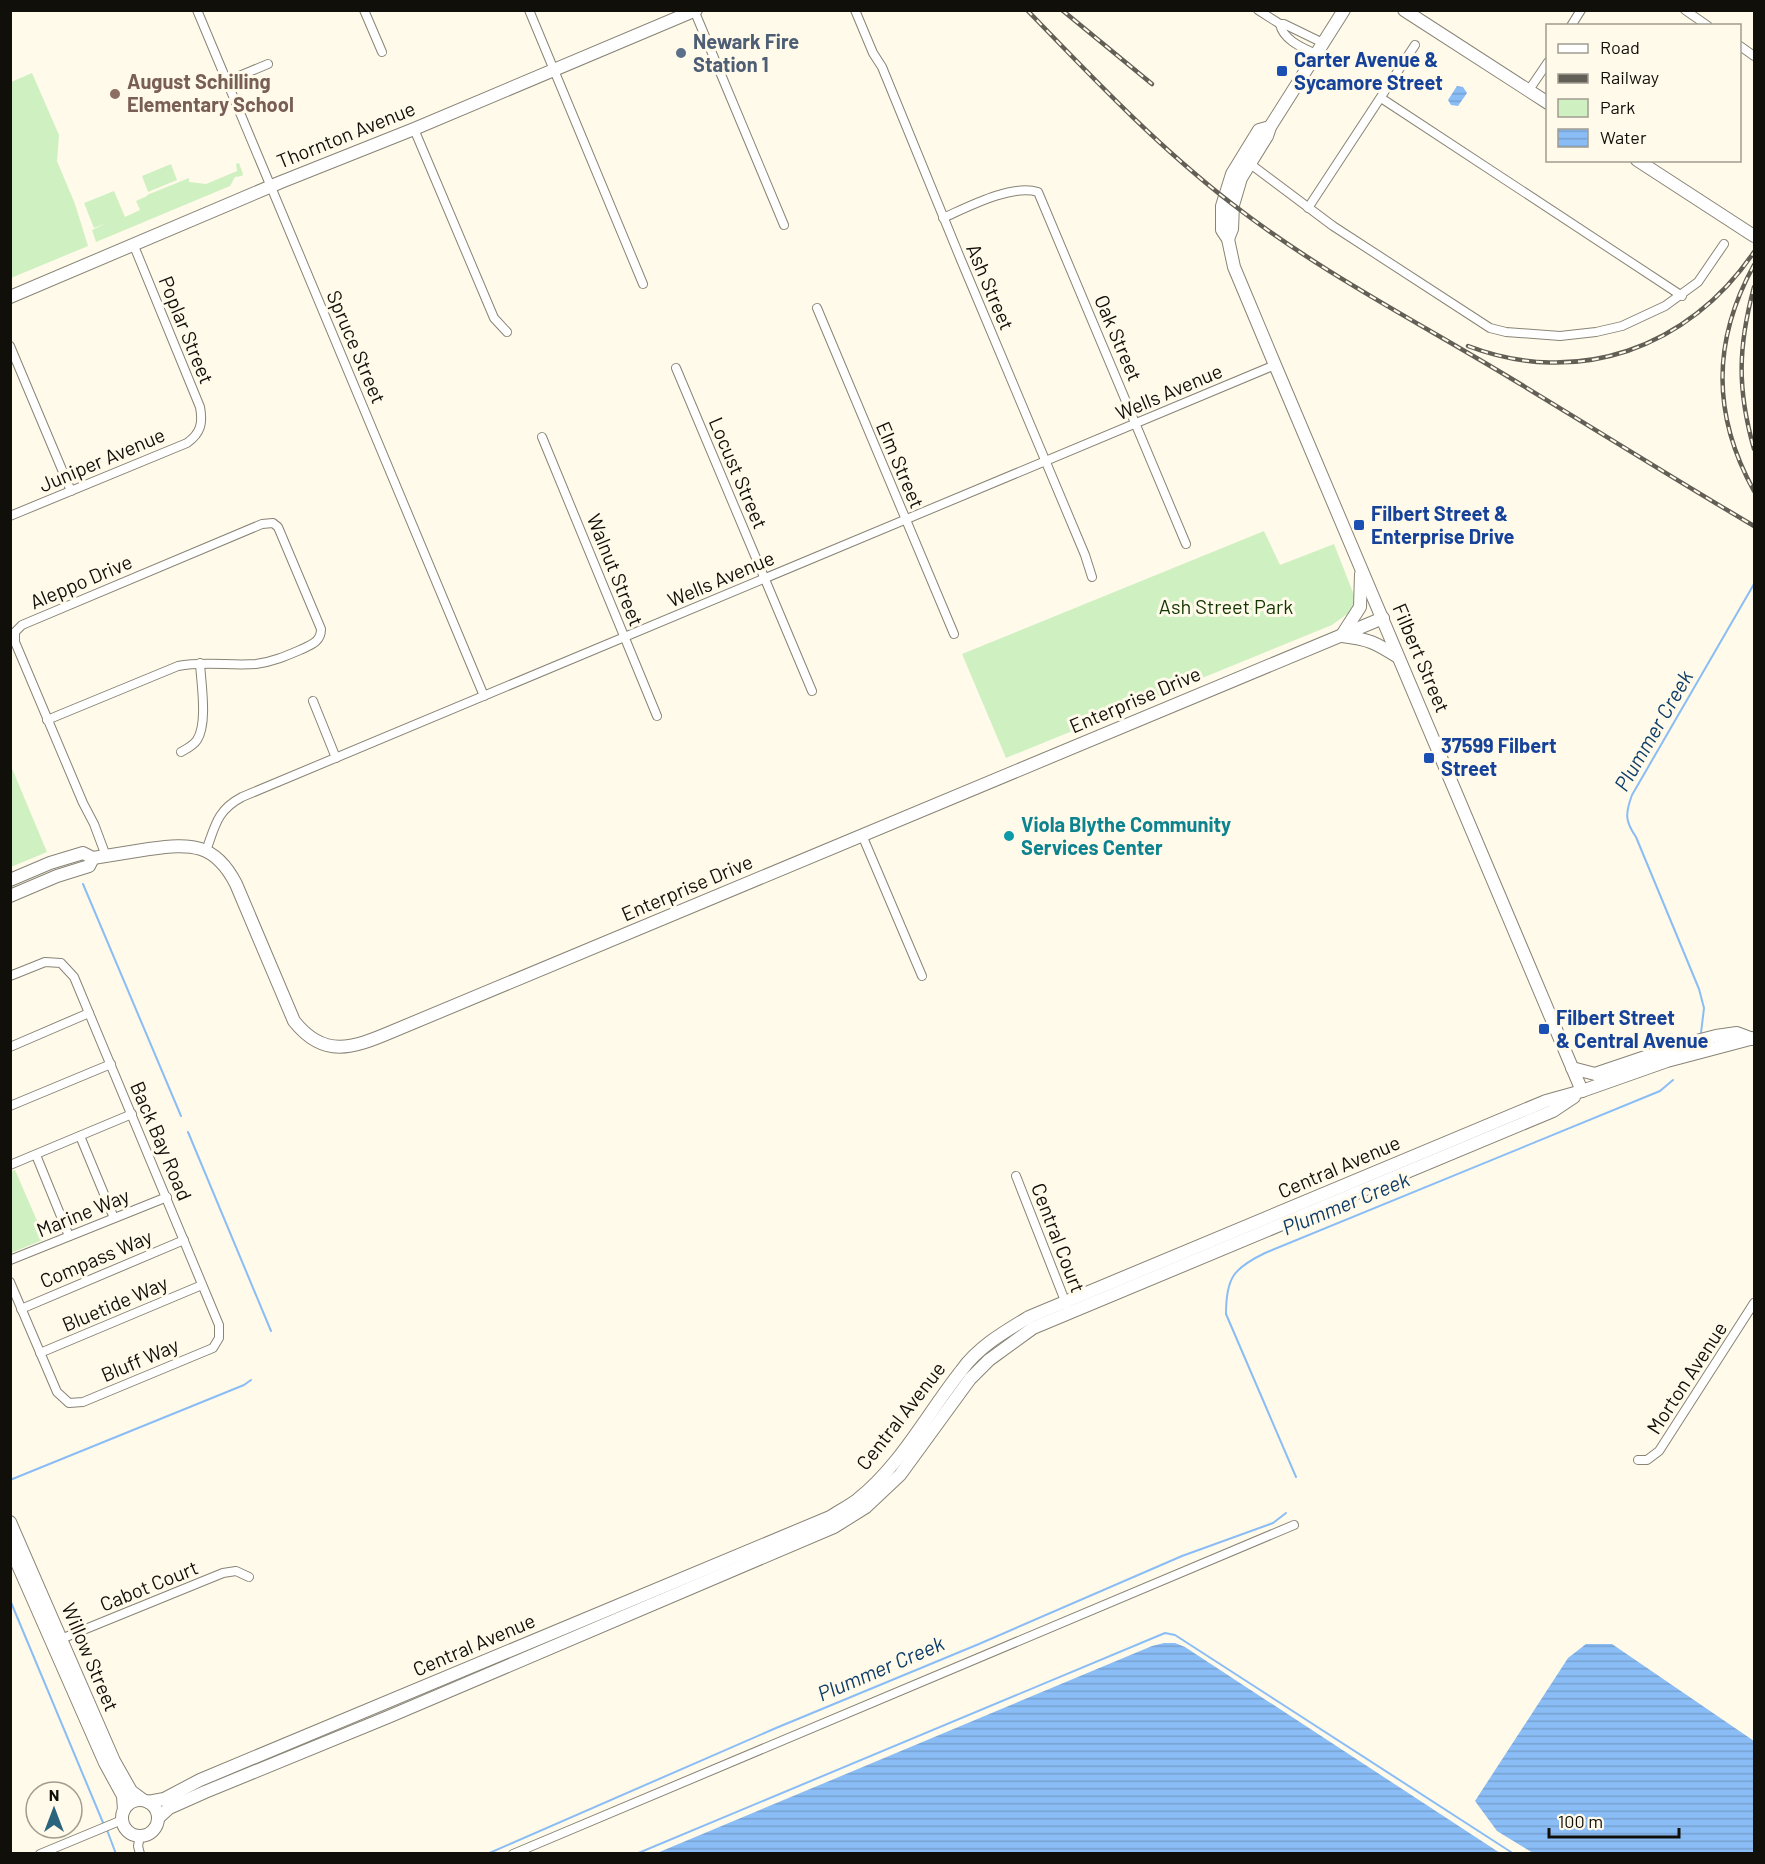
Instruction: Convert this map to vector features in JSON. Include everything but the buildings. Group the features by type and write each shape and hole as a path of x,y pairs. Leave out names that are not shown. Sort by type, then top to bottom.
{"street":[{"name":"Spruce Street","path":"197,10 484,696"},
{"path":"364,10 382,52"},
{"path":"529,10 643,284"},
{"name":"Ash Street","path":"855,10 873,53 882,67 1085,555 1092,577"},
{"path":"1258,10 1280,24 1323,43"},
{"path":"1228,201 1267,136 1270,127 1344,10"},
{"path":"1404,10 1546,102"},
{"path":"1572,24 1581,10"},
{"path":"1685,10 1705,24"},
{"path":"695,11 784,225"},
{"name":"Thornton Avenue","path":"10,297 695,11"},
{"path":"1280,24 1281,30 1293,42 1316,54"},
{"path":"1308,208 1415,45"},
{"path":"1741,47 1755,56"},
{"path":"227,81 268,64"},
{"path":"1529,90 1546,65"},
{"path":"1381,98 1682,296"},
{"path":"1228,201 1232,174 1241,157 1259,130 1270,127"},
{"path":"414,129 494,318 507,332"},
{"path":"1640,162 1755,236"},
{"path":"1249,163 1308,208 1490,328 1498,330 1560,336 1596,332 1642,318 1682,296 1698,282 1724,244"},
{"name":"Oak Street","path":"943,218 995,197 1025,189 1038,192 1186,544"},
{"name":"Filbert Street","path":"1228,201 1232,229 1228,239 1234,267 1582,1091"},
{"name":"Poplar Street","path":"134,246 200,407 201,427"},
{"name":"Elm Street","path":"817,308 954,634"},
{"path":"10,346 71,491"},
{"name":"Wells Avenue","path":"206,851 217,820 230,803 1275,365"},
{"name":"Locust Street","path":"676,368 812,691"},
{"name":"Juniper Avenue","path":"10,516 188,443 201,427"},
{"name":"Walnut Street","path":"542,437 657,716"},
{"name":"Aleppo Drive","path":"100,857 94,824 47,720 15,642 15,632 18,628 262,524 273,523 281,531 319,621 321,635 314,644 269,662 200,663"},
{"path":"1361,569 1360,607 1341,636 1364,638 1398,657"},
{"name":"Enterprise Drive","path":"206,851 224,864 233,878 294,1021 311,1037 337,1048 363,1044 1383,618"},
{"path":"47,720 165,671 200,663 203,713 200,732 196,741 181,752"},
{"path":"313,701 336,758"},
{"path":"862,836 922,976"},
{"path":"10,880 50,863 83,853 100,857 173,846 196,847 206,851"},
{"path":"10,896 57,876 89,866 100,857"},
{"name":"Back Bay Road","path":"10,976 45,962 61,963 75,977 219,1326 219,1338"},
{"path":"10,1047 89,1013"},
{"path":"1572,1068 1595,1074 1681,1045 1716,1036 1737,1033 1754,1039"},
{"name":"Central Avenue","path":"146,1801 164,1799 200,1780 830,1517 857,1500 890,1468 961,1370 975,1355 1000,1334 1029,1317 1067,1306 1546,1101 1582,1091 1667,1060 1754,1039"},
{"path":"10,1106 111,1064"},
{"path":"10,1166 132,1114"},
{"path":"80,1136 114,1218"},
{"path":"36,1155 69,1236"},
{"name":"Central Court","path":"1016,1176 1067,1306"},
{"name":"Marine Way","path":"10,1260 167,1197"},
{"name":"Compass Way","path":"21,1309 184,1240"},
{"path":"10,1282 40,1353"},
{"name":"Bluetide Way","path":"40,1353 202,1286"},
{"name":"Morton Avenue","path":"1638,1460 1647,1460 1659,1451 1755,1303"},
{"name":"Central Avenue","path":"158,1818 169,1808 205,1792 388,1717 834,1527 867,1507 900,1474 970,1379 989,1360 1067,1306"},
{"name":"Bluff Way","path":"40,1353 57,1392 69,1403 83,1402 213,1348 219,1338"},
{"name":"Willow Street","path":"10,1522 114,1761 131,1791 146,1801"},
{"path":"513,1854 1294,1525"},
{"name":"Willow Street","path":"10,1547 105,1762 123,1796 120,1817"},
{"name":"Cabot Court","path":"61,1639 223,1573 237,1570 249,1577"},
{"path":"40,1854 120,1817 132,1802 146,1801 156,1809 158,1818 155,1829 150,1833 135,1836 126,1830 120,1817"},
{"path":"140,1836 138,1846 140,1854"}],"green space":[{"path":"32,73 59,135 57,161 75,204 88,246 11,278 11,82"},
{"path":"239,163 243,174 235,177 230,186 96,242 92,230 105,224 94,228 84,203 114,191 125,217 140,210 136,201 147,195 189,178 189,182 206,184 237,171 236,164"},
{"path":"171,164 177,180 148,192 142,176"},
{"name":"Ash Street Park","path":"1264,531 1280,565 1334,544 1354,595 1354,609 1332,625 1006,758 962,654"},
{"path":"11,766 47,852 11,867"},
{"path":"15,1170 45,1239 11,1253 10,1172"}],"water":[{"path":"1457,86 1463,87 1467,93 1458,106 1451,105 1448,100"},
{"path":"1175,1643 1185,1647 1500,1853 657,1853 1152,1646"},
{"path":"1586,1644 1612,1644 1754,1741 1754,1853 1533,1853 1497,1831 1475,1801 1568,1658"}],"waterway":[{"name":"Plummer Creek","path":"1701,1033 1704,1008 1699,989 1628,822 1627,812 1632,795 1754,584"},
{"path":"83,884 181,1116"},
{"name":"Plummer Creek","path":"1296,1477 1226,1314 1230,1282 1239,1269 1265,1253 1660,1091 1673,1080"},
{"path":"188,1132 271,1331"},
{"path":"10,1480 244,1385 251,1380"},
{"name":"Plummer Creek","path":"487,1854 776,1728 979,1644 1182,1556 1273,1523 1286,1513"},
{"path":"10,1600 104,1825"},
{"path":"636,1854 1165,1633 1175,1635 1514,1854"},
{"path":"107,1830 116,1854"}],"railway":[{"path":"1027,10 1100,85 1177,158 1203,181 1264,227 1366,294 1507,376 1754,526"},
{"path":"1062,10 1152,84"},
{"path":"1468,346 1509,358 1550,363 1590,360 1628,351 1664,335 1697,313 1728,285 1754,252"},
{"path":"1754,265 1740,293 1730,322 1724,350 1722,378 1724,406 1730,434 1740,463 1754,491"},
{"path":"1754,287 1742,349 1742,387 1754,449"}],"place":[{"name":"Newark Fire Station 1","path":"681,53"},
{"name":"Carter Avenue & Sycamore Street","path":"1282,71"},
{"name":"August Schilling Elementary School","path":"115,94"},
{"name":"Filbert Street & Enterprise Drive","path":"1359,525"},
{"name":"37599 Filbert Street","path":"1429,758"},
{"name":"Viola Blythe Community Services Center","path":"1009,836"},
{"name":"Filbert Street & Central Avenue","path":"1544,1029"}]}
